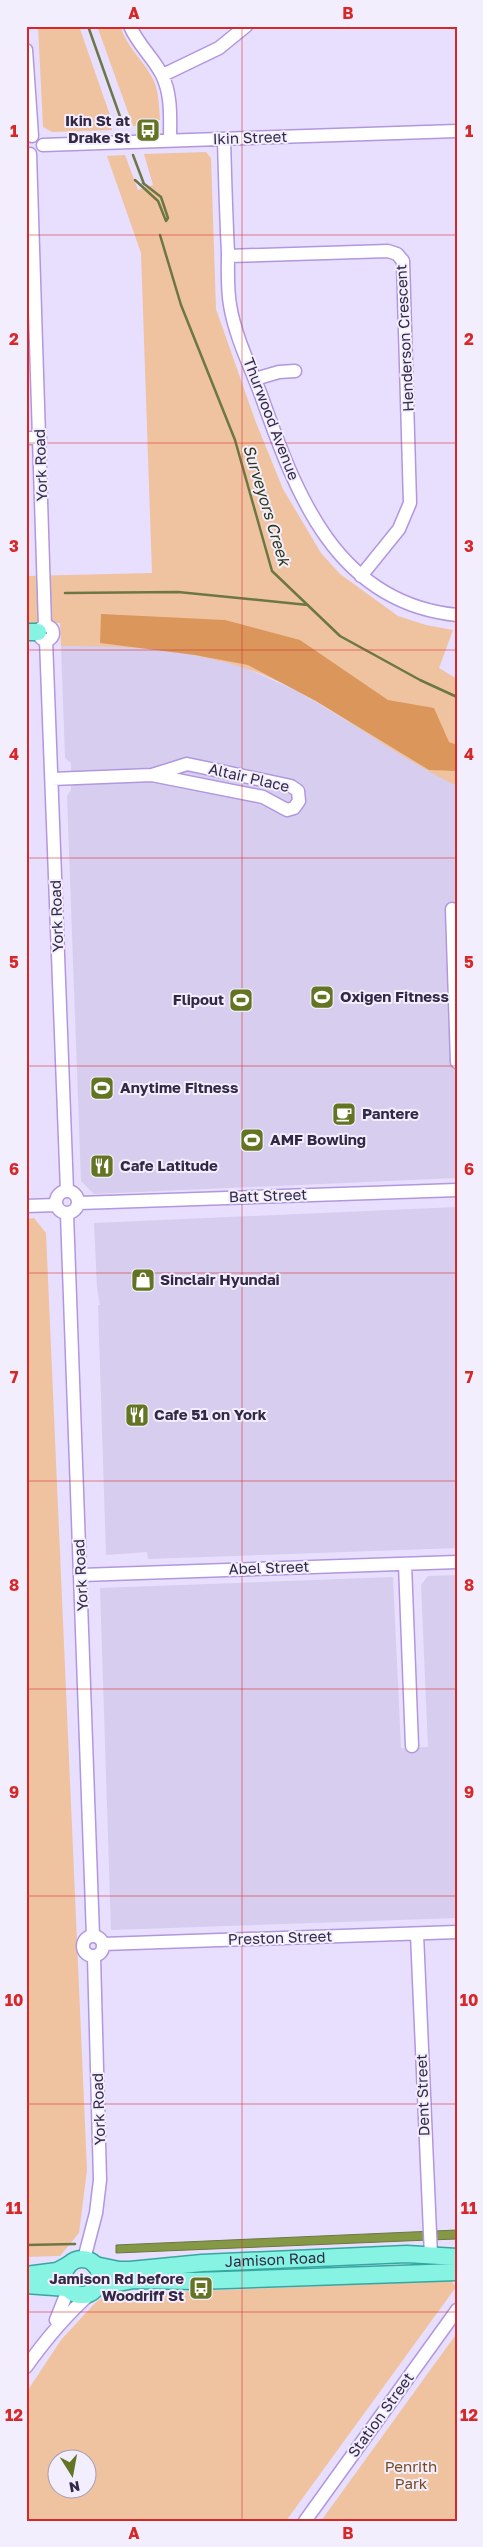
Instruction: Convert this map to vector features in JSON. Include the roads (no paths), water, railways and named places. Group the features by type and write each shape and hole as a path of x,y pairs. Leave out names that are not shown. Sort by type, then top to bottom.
{"main road":[{"name":"Jamison Road","path":"90,2262 119,2270 130,2270 202,2263 407,2254 430,2242 457,2257"},
{"path":"26,2275 57,2271 78,2259 90,2262 100,2278 94,2290 78,2296 68,2289 26,2285"},
{"path":"68,2265 63,2276 68,2289"},
{"name":"Jamison Road","path":"94,2290 134,2280 196,2281 457,2272"}],"street":[{"path":"130,26 139,44 163,76 169,100 170,140"},
{"path":"163,76 219,48 246,26"},
{"path":"26,50 29,137 40,138 43,145 39,153 28,153"},
{"name":"Ikin Street","path":"43,145 457,131"},
{"name":"Thurwood Avenue","path":"224,139 231,312 281,452 298,489 315,520 337,551 361,576 402,602 421,609 457,615"},
{"name":"York Road","path":"28,153 40,438 39,632 52,779 67,1191"},
{"name":"Henderson Crescent","path":"228,256 388,251 397,254 403,261 410,503 399,529 361,576"},
{"path":"255,379 279,372 295,371"},
{"path":"26,438 40,438"},
{"name":"Altair Place","path":"52,779 152,775 263,797 287,810 294,808 299,801 298,791 292,786 190,765 169,768 152,775"},
{"path":"452,909 457,1062"},
{"name":"Batt Street","path":"79,1202 457,1190"},
{"path":"67,1191 76,1196 79,1202 74,1212 67,1214 60,1211 56,1205 58,1195 67,1191"},
{"path":"26,1206 56,1205"},
{"name":"York Road","path":"67,1214 98,1940 85,1940 82,1948 88,1955 94,1956 100,2180 90,2262"},
{"name":"Abel Street","path":"81,1575 457,1562"},
{"path":"405,1564 412,1746"},
{"name":"Preston Street","path":"98,1940 457,1932"},
{"name":"Dent Street","path":"417,1934 430,2242"},
{"path":"94,1956 102,1951 98,1940"},
{"path":"47,2338 68,2289"},
{"path":"26,2367 68,2313 94,2290"},
{"name":"Station Street","path":"305,2521 457,2310"}],"waterway":[{"name":"Surveyors Creek","path":"88,26 123,125"},
{"name":"Surveyors Creek","path":"133,155 144,184"},
{"path":"135,180 158,201 166,221 168,218 161,197 143,183"},
{"name":"Surveyors Creek","path":"160,235 181,305 235,440 272,571 340,636 420,680 457,697"},
{"path":"65,593 178,592 308,605"},
{"path":"26,2245 75,2244"}],"place":[{"name":"Ikin St at Drake St","path":"148,130"},
{"name":"Oxigen Fitness","path":"322,997"},
{"name":"Flipout","path":"241,1000"},
{"name":"Anytime Fitness","path":"102,1088"},
{"name":"Pantere","path":"344,1114"},
{"name":"AMF Bowling","path":"252,1140"},
{"name":"Cafe Latitude","path":"102,1166"},
{"name":"Sinclair Hyundai","path":"143,1280"},
{"name":"Cafe 51 on York","path":"137,1415"},
{"name":"Jamison Rd before Woodriff St","path":"201,2288"}],"park label":[{"name":"Penrith Park","path":"411,2476"}]}
